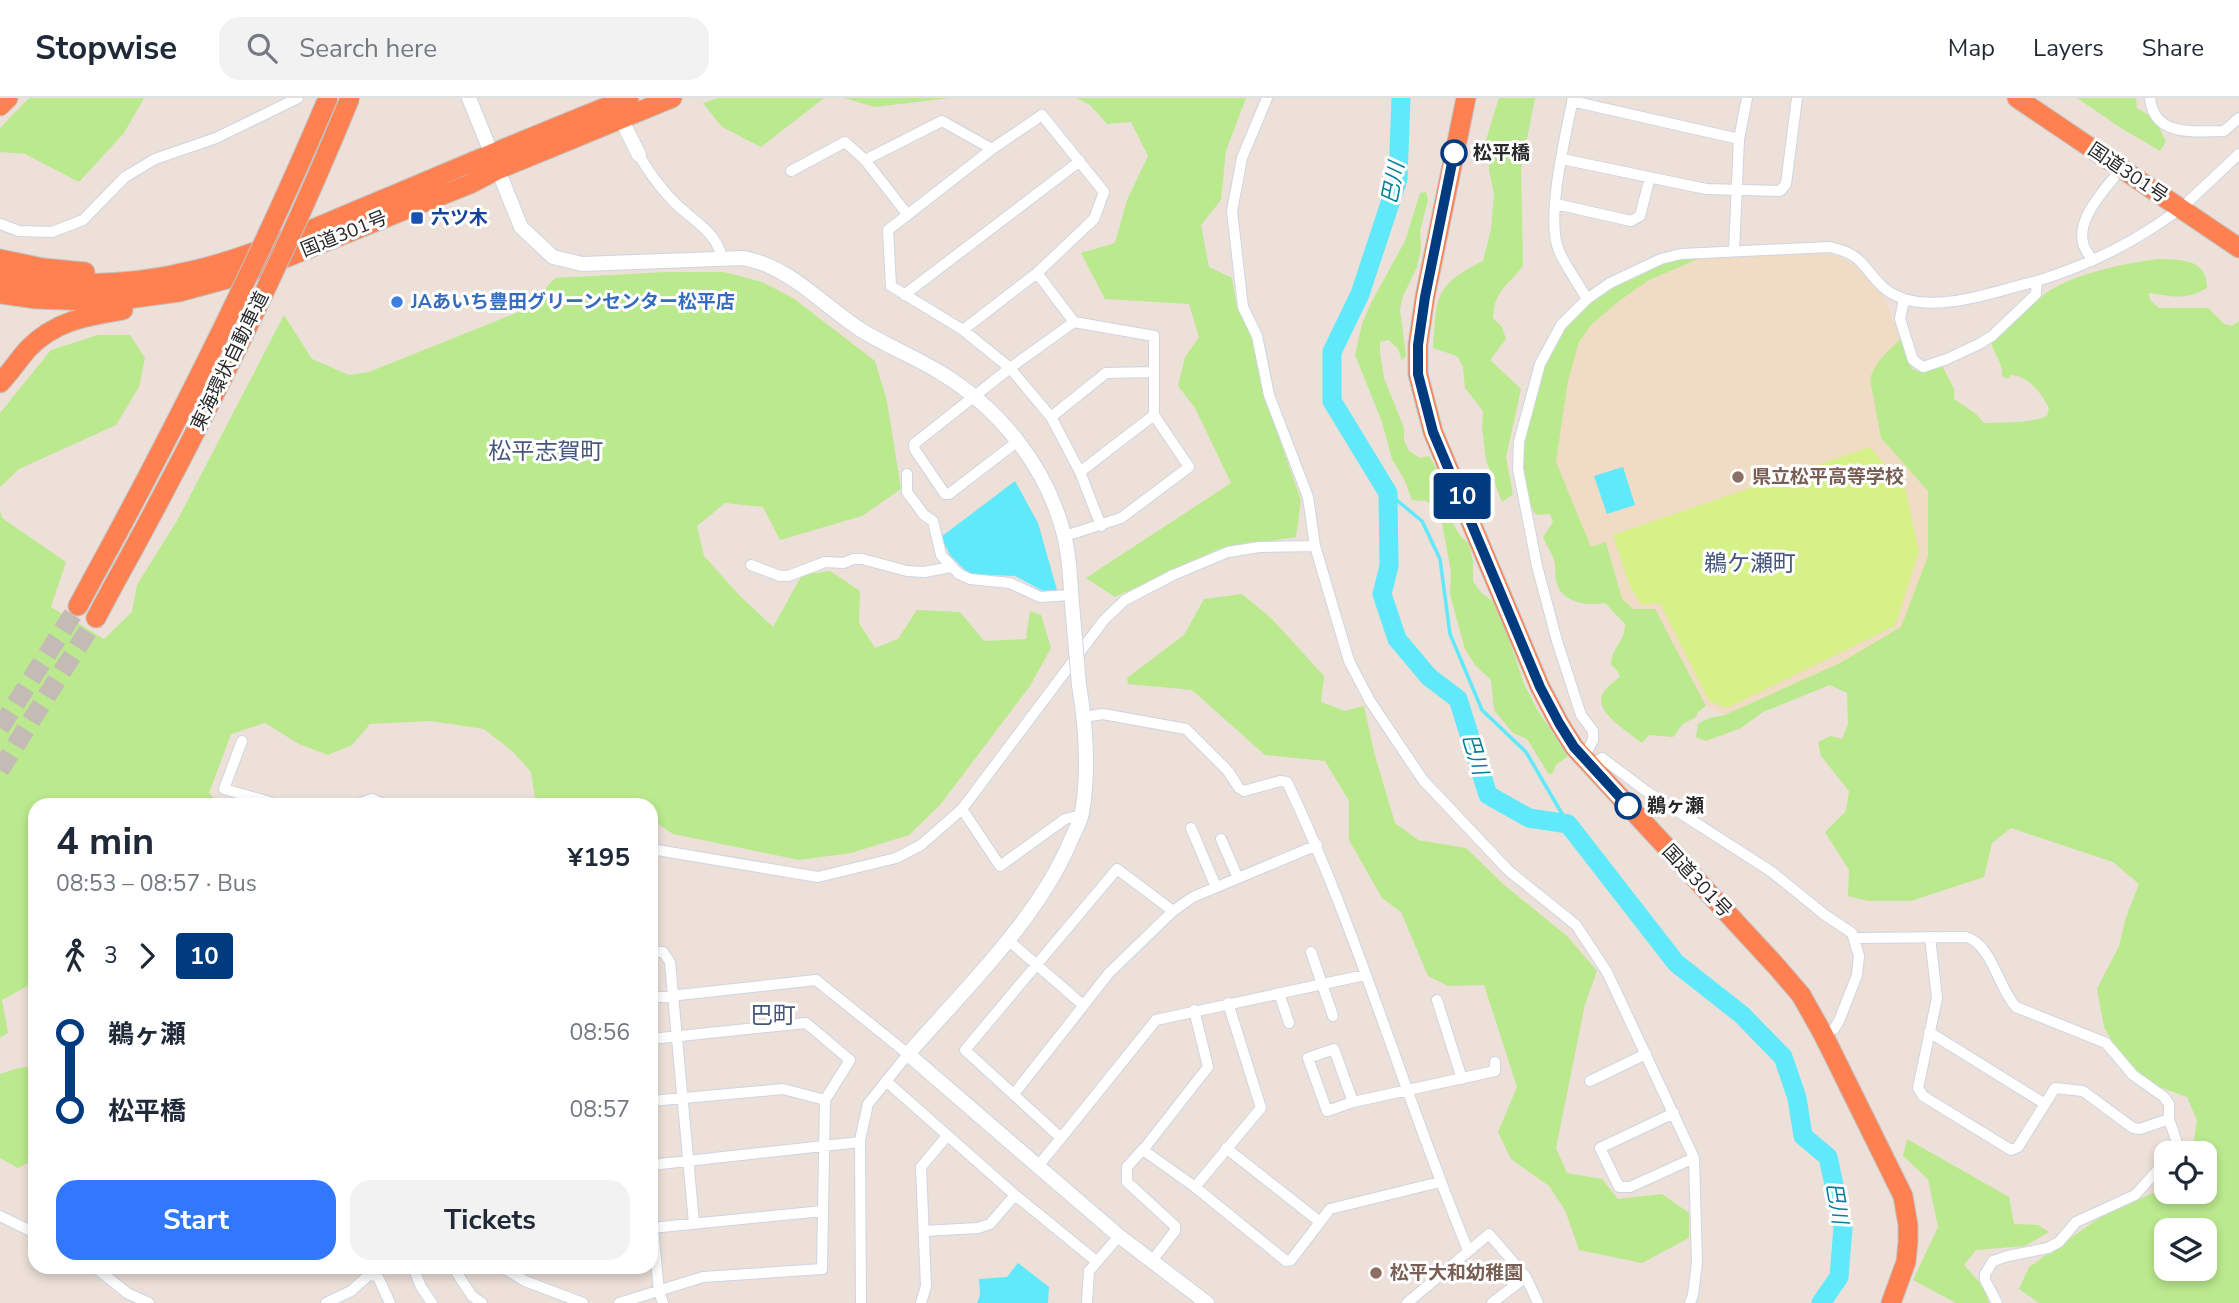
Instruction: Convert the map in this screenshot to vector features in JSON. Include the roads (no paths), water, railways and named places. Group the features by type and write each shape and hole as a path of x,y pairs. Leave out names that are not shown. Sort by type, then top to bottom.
{"highway":[{"path":"0,106 8,98"},
{"name":"東海環状自動車道","path":"78,606 194,390 285,200 328,98"},
{"name":"東海環状自動車道","path":"96,618 214,396 304,206 350,98"},
{"name":"国道301号","path":"0,294 64,301 121,300 180,292 245,274 470,184 494,161 629,98"},
{"name":"国道301号","path":"0,277 85,284 171,276 244,255 451,171 494,161 621,119 672,98"},
{"name":"国道301号","path":"1466,98 1425,297 1418,345 1418,374 1433,432 1540,687 1559,723 1588,762 1801,995 1823,1034 1886,1159 1906,1208 1906,1262 1891,1303"},
{"name":"国道301号","path":"2017,98 2239,248"},
{"path":"0,259 43,268 91,272 163,269 220,258 316,226"},
{"path":"0,383 38,340 61,324 178,297 245,274"}],"street":[{"path":"0,224 19,231 52,232 83,220 125,177 155,159 216,138 298,98"},
{"path":"469,98 521,227 553,257 582,264 744,258 769,266 796,282 836,314 869,335 940,372 974,395 1018,441 1038,471 1065,536 1084,717 1085,773 1081,815 1065,855 1049,883 1008,940 868,1104 860,1142 861,1303"},
{"path":"1267,98 1241,158 1232,211 1243,307 1257,336 1269,395 1308,497 1315,546 1349,661 1370,701 1423,780 1509,871 1576,925 1607,972 1694,1158 1697,1262 1690,1303"},
{"path":"1734,251 1739,139 1747,98"},
{"path":"1562,159 1706,189 1780,191 1786,184 1797,98"},
{"path":"2150,98 2151,109 2158,118 2178,131 2224,131 2239,118"},
{"path":"1587,299 1559,250 1555,236 1556,204 1572,99 1739,139"},
{"path":"963,330 1037,273 1094,219 1104,192 1042,115 992,149 888,230 891,286 963,330 1010,368 1051,417 1080,472 1101,526"},
{"path":"621,119 648,172 672,199 710,232 719,246 722,258"},
{"path":"865,160 942,121 992,149"},
{"path":"791,171 845,142 865,160 906,214"},
{"path":"2189,201 2239,154"},
{"path":"904,295 1080,161"},
{"path":"2092,261 2083,245 2087,216 2121,169"},
{"path":"1556,204 1631,220 1640,216 1650,177"},
{"path":"1823,1034 1834,1029 1849,1000 1857,975 1859,956 1854,938 1844,925 1825,915 1772,872 1646,791 1602,758 1588,762 1593,731 1581,715 1557,641 1537,566 1517,456 1545,354 1561,325 1587,299 1610,283 1661,258 1681,254 1830,247 1847,251 1865,265 1886,290 1904,299 1917,303 1947,302 2037,281 2092,261 2174,214"},
{"path":"1037,273 1074,322 1154,336 1154,415 1188,467 1121,518 1065,536"},
{"path":"1904,299 1900,319 1913,360 1923,367 1958,354 1992,336 2036,294 2037,281"},
{"path":"1018,441 949,494 946,494 915,450 914,444 974,395 1074,322"},
{"path":"1051,417 1106,373 1154,372"},
{"path":"1080,472 1154,415"},
{"path":"908,474 907,492 924,515 933,521 941,555 951,567 970,579 1010,583 1040,597 1072,599"},
{"path":"658,850 818,877 896,858 921,845 961,809 1104,620 1125,600 1173,575 1228,552 1259,547 1315,546"},
{"path":"751,565 780,576 788,576 825,562 844,563 853,559 908,571 923,572 951,567"},
{"path":"1084,717 1103,714 1186,729 1244,791 1280,780 1287,782 1317,845 1440,1182 1468,1250"},
{"path":"242,741 224,789 256,798"},
{"path":"961,809 1000,866 1065,818 1081,815"},
{"path":"1191,828 1216,887"},
{"path":"1221,839 1238,878"},
{"path":"1014,1094 1109,973 1174,911 1193,897 1317,845"},
{"path":"1062,1138 965,1051 1118,869 1174,911"},
{"path":"1930,937 1937,998 1918,1088 1923,1096 2007,1149 2015,1150 2055,1088 2083,1091 2133,1128 2140,1129 2169,1119"},
{"path":"1854,938 1975,939 1989,959 2006,997 2016,1007 2025,1013 2106,1043 2133,1075 2164,1097 2169,1104 2169,1119 2176,1141"},
{"path":"1008,940 1083,1005"},
{"path":"658,952 663,952 670,962 694,1223"},
{"path":"1311,952 1333,1016"},
{"path":"1038,1166 1156,1020 1365,975"},
{"path":"658,998 816,980 908,1054 1119,1236 1207,1303"},
{"path":"1279,993 1289,1023"},
{"path":"1437,1000 1462,1079"},
{"path":"1195,1187 1261,1108 1228,1003"},
{"path":"1151,1262 1175,1231 1175,1226 1127,1182 1127,1167 1208,1067 1194,1010"},
{"path":"620,1303 661,1298 703,1277 822,1269 825,1100 850,1060 806,1023 658,1038"},
{"path":"1929,1032 2045,1104"},
{"path":"1353,1102 1334,1049 1308,1058 1327,1111 1353,1102 1495,1071 1495,1062"},
{"path":"1590,1081 1646,1054"},
{"path":"886,1081 1015,1195 1096,1261"},
{"path":"658,1100 783,1089 825,1100"},
{"path":"1674,1114 1600,1148 1619,1187 1630,1187 1694,1158"},
{"path":"921,1303 926,1286 921,1167 947,1136"},
{"path":"658,1164 860,1142"},
{"path":"1144,1149 1286,1261 1291,1260 1330,1209 1440,1182"},
{"path":"1226,1149 1321,1222"},
{"path":"1997,1303 1985,1280 1985,1274 1993,1261 2048,1248 2059,1242 2076,1222 2135,1195 2154,1174"},
{"path":"924,1231 978,1228 990,1224 1015,1195"},
{"path":"658,1227 823,1211"},
{"path":"0,1216 28,1230"},
{"path":"1407,1303 1489,1234 1526,1277 1538,1303"},
{"path":"1087,1303 1089,1271 1119,1236"},
{"path":"104,1274 127,1293 149,1303"},
{"path":"326,1303 351,1291 370,1274 378,1277 390,1303"},
{"path":"416,1274 432,1303"},
{"path":"456,1274 469,1300 482,1303"},
{"path":"514,1274 583,1303"},
{"path":"658,1274 661,1298"},
{"path":"1492,1303 1526,1277"}],"water":[{"path":"1623,467 1635,505 1607,514 1594,476"},
{"path":"1015,481 1038,523 1057,590 1043,591 1015,576 969,574 950,555 941,537"},
{"path":"1018,1263 1049,1287 1048,1303 977,1303 980,1295 979,1279 1007,1277"}],"waterway":[{"name":"巴川","path":"1401,98 1398,179 1360,294 1332,352 1332,401 1388,493 1389,566 1382,594 1397,639 1429,677 1458,699 1488,795 1529,818 1568,824 1676,963 1742,1015 1783,1057 1797,1098 1803,1136 1828,1157 1843,1227 1839,1277 1821,1303"},
{"path":"1388,493 1422,521 1440,559 1450,634 1482,710 1526,752 1568,824"}],"tunnel":[{"path":"0,728 78,606"},
{"path":"0,770 96,618"}],"place":[{"name":"松平橋","path":"1454,153"},
{"name":"六ツ木","path":"417,218"},
{"name":"JAあいち豊田グリーンセンター松平店","path":"397,302"},
{"name":"県立松平高等学校","path":"1738,477"},
{"name":"鵜ヶ瀬","path":"1628,806"},
{"name":"松平大和幼稚園","path":"1376,1273"}],"district":[{"name":"松平志賀町","path":"546,451"},
{"name":"鵜ケ瀬町","path":"1750,563"},
{"name":"巴町","path":"773,1015"}]}
